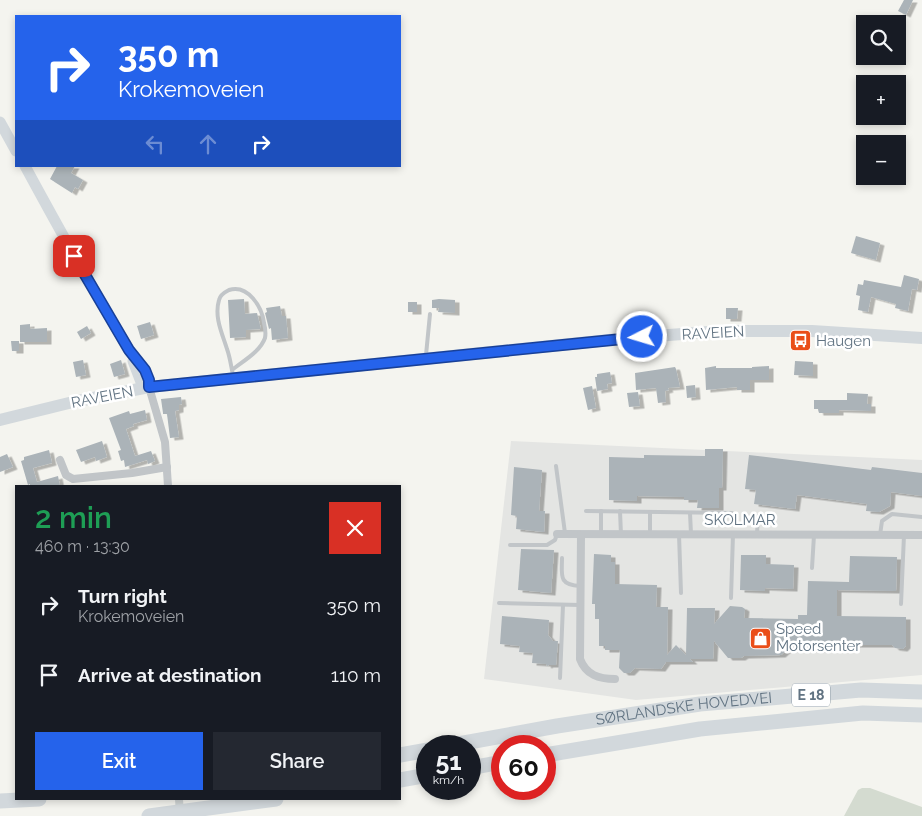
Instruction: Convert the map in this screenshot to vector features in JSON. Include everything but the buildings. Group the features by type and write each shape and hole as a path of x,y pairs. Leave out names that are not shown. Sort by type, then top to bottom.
{"highway":[{"name":"SØRLANDSKE HOVEDVEI","path":"481,740 700,704 861,690 922,692"},
{"name":"SØRLANDSKE HOVEDVEI","path":"556,753 700,729 863,713 922,715"},
{"path":"401,755 416,752"},
{"path":"401,780 416,777"},
{"path":"0,801 20,800"},
{"path":"149,816 269,800"}],"main road":[{"path":"0,122 15,149"},
{"path":"26,167 74,256 129,350 141,382 149,387"},
{"name":"RAVEIEN","path":"0,420 103,395 233,374 426,360 630,338 722,331 812,330 922,338"}],"street":[{"path":"149,387 164,442 168,485"},
{"path":"60,460 66,475 74,479 167,467"},
{"name":"SKOLMAR","path":"561,534 922,535"},
{"path":"581,535 580,605 582,663 596,677 615,679"}],"lane":[{"path":"234,289 252,297 258,304 262,312 265,336 256,351 233,374 219,326 218,308 220,297 226,291 234,289"},
{"path":"426,360 430,314"},
{"path":"510,545 547,544 561,534 556,466"},
{"path":"586,510 732,513"},
{"path":"601,511 601,535"},
{"path":"620,511 621,535"},
{"path":"650,512 650,534"},
{"path":"690,512 691,534"},
{"path":"880,535 882,521 892,514 922,517"},
{"path":"756,534 758,516"},
{"path":"679,534 681,593"},
{"path":"731,598 733,534"},
{"path":"812,568 814,535"},
{"path":"901,604 904,535"},
{"path":"562,558 562,577 564,581 571,586 580,586"},
{"path":"498,603 580,605"},
{"path":"560,678 563,605"}],"shaded area":[{"path":"511,441 922,460 922,675 636,700 484,679"},
{"path":"870,788 922,807 922,816 844,816 858,790"}],"tunnel":[{"path":"179,800 180,814"}],"place":[{"name":"Haugen","path":"800,341"},
{"name":"Speed Motorsenter","path":"760,638"}],"route":[{"path":"74,256 129,350 145,370 149,380 149,387 642,337"}]}
